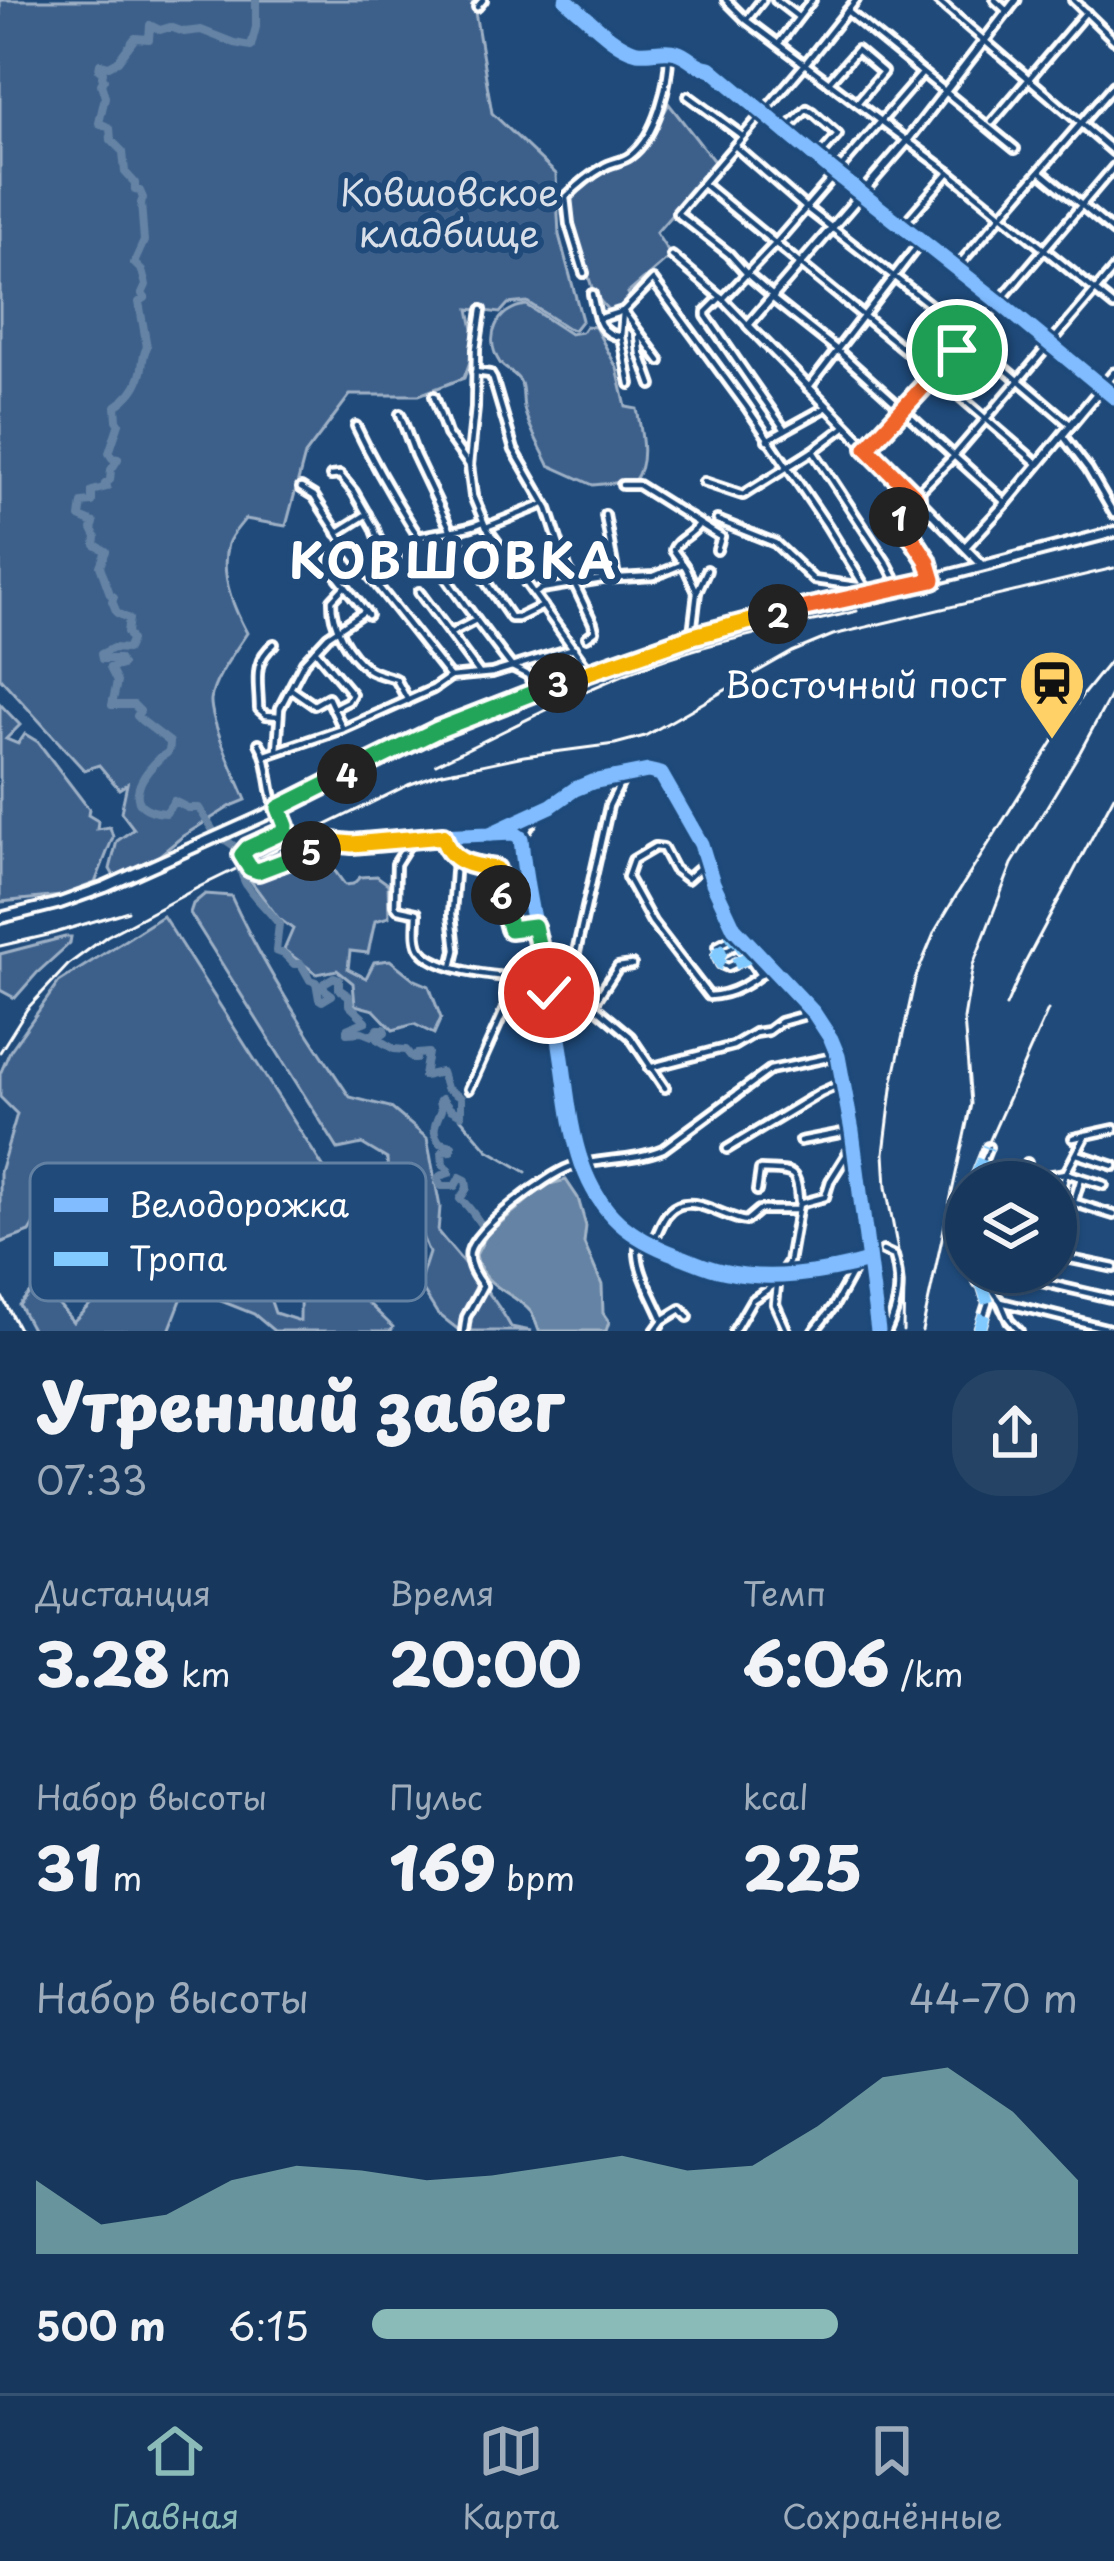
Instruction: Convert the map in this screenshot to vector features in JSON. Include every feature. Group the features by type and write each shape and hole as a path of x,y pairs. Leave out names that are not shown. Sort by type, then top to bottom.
{"main road":[{"path":"0,918 74,898 204,843 437,730 693,636 1114,532"}],"street":[{"path":"477,7 483,0"},
{"path":"566,0 628,49 669,50 700,68 710,68 1114,398"},
{"path":"726,0 1114,306"},
{"path":"746,20 762,0"},
{"path":"776,0 799,17"},
{"path":"778,45 812,0"},
{"path":"856,0 677,213 1006,502"},
{"path":"937,0 1114,152"},
{"path":"995,0 1008,11"},
{"path":"748,325 907,141 1016,0"},
{"path":"1073,0 1114,40"},
{"path":"847,11 1015,149"},
{"path":"992,122 1086,11"},
{"path":"584,273 568,224 566,196 639,146 669,77 669,50"},
{"path":"829,82 857,50 868,58 883,72 857,103"},
{"path":"785,430 706,312 775,245 921,75"},
{"path":"956,268 1114,85"},
{"path":"688,96 743,136"},
{"path":"785,131 807,109 812,112 838,135 818,158"},
{"path":"735,146 1071,425"},
{"path":"867,448 1114,167"},
{"path":"1040,171 1114,232"},
{"path":"903,226 949,172"},
{"path":"703,184 1038,464"},
{"path":"808,388 922,240"},
{"path":"672,256 722,298 984,567"},
{"path":"933,580 927,560 897,514 954,456 1114,269"},
{"path":"598,320 623,311 653,280 720,369 867,591"},
{"path":"592,294 604,331 621,337"},
{"path":"482,310 470,464 473,496 485,524 590,673"},
{"path":"623,311 660,361"},
{"path":"623,311 621,337 630,384"},
{"path":"639,336 652,385"},
{"path":"475,372 493,379 514,450 544,504 595,631 587,637"},
{"path":"966,546 1114,373"},
{"path":"434,396 447,434 470,464"},
{"path":"767,440 827,407"},
{"path":"400,414 451,531 512,618 544,606"},
{"path":"356,426 419,537 476,620 512,667 528,675 536,692"},
{"path":"704,482 741,495 846,426"},
{"path":"1063,436 1114,514"},
{"path":"813,451 900,588"},
{"path":"332,476 340,475 348,483 382,549 400,560"},
{"path":"622,485 638,485 722,538 717,550"},
{"path":"301,488 314,496 347,547 450,677"},
{"path":"419,537 458,532 544,504"},
{"path":"337,533 367,514"},
{"path":"605,515 616,578"},
{"path":"717,520 775,543 814,580 867,591"},
{"path":"697,592 673,548 699,524"},
{"path":"277,751 280,708 304,662 328,636 366,613 330,567 328,560 347,547"},
{"path":"535,594 573,584 654,576 683,564"},
{"path":"693,636 690,629 697,592 707,570"},
{"path":"345,586 332,600 338,630 368,670 396,679 408,701"},
{"path":"418,592 479,673"},
{"path":"451,633 476,620"},
{"path":"274,644 258,666 260,710 279,716"},
{"path":"266,755 343,729 450,677 493,673 574,648"},
{"path":"315,650 352,694 334,709"},
{"path":"290,688 314,705 328,697 343,729"},
{"path":"259,743 286,826 285,831 243,853 253,870 268,869 332,842 514,833 521,838"},
{"path":"490,834 592,782 648,771 661,774 701,844 712,883 732,925 814,1013 838,1056 878,1331"},
{"path":"567,992 609,806 623,777"},
{"path":"537,813 521,838 534,926 582,1164 604,1204 639,1240 727,1273 779,1277 868,1261"},
{"path":"443,836 456,859 496,869 507,927 534,926"},
{"path":"408,837 396,864 395,907 417,913 417,946 423,953 452,967 519,979 570,976"},
{"path":"708,862 687,879 663,848 655,847 633,860 627,877 652,922 710,996 749,985 769,968"},
{"path":"452,967 456,859"},
{"path":"748,957 728,967 721,964 717,946 734,938 740,943 760,975"},
{"path":"593,1005 618,967 632,965"},
{"path":"469,1089 519,979"},
{"path":"549,993 567,992 577,1002 593,1005 630,1036 664,1088"},
{"path":"649,1068 733,1046 780,1022 814,1013"},
{"path":"464,1331 466,1317 483,1286 471,1266 470,1252 483,1230 551,1174 663,1149 770,1070 838,1056"},
{"path":"727,1149 844,1082"},
{"path":"1073,1138 1114,1130"},
{"path":"800,1141 852,1131"},
{"path":"1073,1161 1086,1135"},
{"path":"650,1245 675,1206 688,1203 746,1221 759,1210 798,1207 825,1197 836,1169 854,1144"},
{"path":"983,1161 988,1148"},
{"path":"1077,1154 1114,1166"},
{"path":"734,1331 752,1300 773,1286 791,1255 798,1180 788,1173 760,1170 757,1191"},
{"path":"1077,1177 1104,1185"},
{"path":"1077,1192 1081,1178"},
{"path":"1077,1203 1114,1215"},
{"path":"660,1232 669,1252"},
{"path":"639,1240 639,1265 663,1320"},
{"path":"883,1252 894,1256 899,1280 897,1305 887,1331"},
{"path":"1077,1260 1114,1268"},
{"path":"814,1331 834,1306 856,1264"},
{"path":"779,1277 775,1304 787,1331"},
{"path":"1077,1291 1114,1299"},
{"path":"979,1331 988,1303 985,1293"},
{"path":"994,1293 1019,1331"},
{"path":"1001,1302 1114,1330"},
{"path":"655,1331 681,1309 688,1317"}],"green space":[{"name":"Ковшовское кладбище","path":"0,0 473,0 492,113 556,174 559,235 582,320 574,330 567,328 527,302 508,304 500,313 469,309 471,359 464,378 419,395 350,395 305,455 286,526 245,519 229,541 225,567 247,633 220,674 211,700 219,735 246,800 183,836 160,855 114,876 110,869 117,841 134,829 121,812 127,784 119,789 99,765 84,770 0,678"},
{"path":"669,104 716,164 656,233 671,256 628,293 632,301 615,318 594,294 567,197 608,166 632,157"},
{"path":"526,305 570,334 595,327 617,368 626,407 637,409 643,456 634,481 593,485 549,465 527,419 521,383 500,363 493,344 501,318"},
{"path":"0,704 20,725 6,739 18,744 25,734 38,742 89,809 88,815 98,821 97,829 110,827 113,837 95,883 61,896 0,902"},
{"path":"314,853 327,860 345,885 360,877 377,876 388,884 389,917 375,921 368,953 350,951 348,969 366,978 374,962 390,960 429,986 441,1018 434,1034 414,1024 393,1030 374,1010 355,1005 353,983 337,970 317,974 284,950 293,929 278,918 250,880 259,871 272,872"},
{"path":"205,894 231,896 272,974 350,1097 390,1107 427,1138 440,1207 438,1232 511,1327 531,1331 460,1331 437,1313 426,1295 426,1163 387,1163 362,1144 338,1149 190,913"},
{"path":"163,916 321,1163 30,1163 30,1232 0,1243 0,1172 17,1114 0,1097 0,1074 10,1051 59,982"},
{"path":"71,937 70,943 15,998 0,990 0,954"},
{"path":"30,1292 30,1301 56,1301 73,1322 93,1301 181,1301 169,1331 33,1331 19,1305"},
{"path":"221,1301 271,1301 275,1313 300,1321 300,1301 366,1301 393,1327 391,1331 274,1331 254,1314"}],"shaded area":[{"path":"566,1180 578,1198 586,1226 584,1243 602,1285 603,1313 609,1322 606,1331 539,1331 531,1312 485,1275 476,1255 487,1234 546,1185"}],"waterway":[{"path":"256,0 251,46 201,30 160,30 150,25 149,39 135,38 118,61 100,64 105,97 99,123 110,128 111,140 123,152 125,172 143,198 144,241 134,263 146,285 145,298 139,302 147,347 136,386 116,406 119,423 109,453 118,459 110,480 107,487 92,491 92,502 82,503 80,517 94,523 95,545 106,551 100,566 112,601 117,613 129,619 127,649 113,648 101,654 102,659 119,659 122,665 110,668 117,682 112,705 134,705 140,711 137,716 170,742 168,752 140,784 143,806 166,813 174,801 199,808 214,832 237,848 245,883 279,924 276,951 301,964 316,982 322,1001 332,995 324,983 339,979 349,1005 366,1021 347,1033 372,1036 384,1029 377,1039 394,1049 406,1050 413,1059 428,1053 424,1076 441,1072 446,1088 461,1098 461,1115 442,1099 439,1102 435,1134 440,1143 452,1146 451,1151 442,1152 449,1173 438,1179 441,1186 455,1186 460,1177 466,1180 460,1199 495,1240"},
{"path":"457,1114 488,1150 526,1172"}],"railway":[{"path":"0,1052 27,1009 69,964 107,936 408,785 524,756 645,736 792,652 833,635 1114,568"},
{"path":"436,764 594,687 659,661 857,611"},
{"path":"903,1331 904,1283 884,1153 893,1081 915,979 957,894 1081,697 1114,656"},
{"path":"922,1331 971,1104 964,1019 973,965 1012,864 1114,689"},
{"path":"1006,1006 1114,796"},
{"path":"0,946 128,911"},
{"path":"980,1161 1048,1010"},
{"path":"0,1293 20,1331"},
{"path":"990,1293 1014,1331"}],"marked path":[{"path":"744,950 734,937 717,946 721,953 717,956 728,967 749,957"},
{"path":"982,1161 988,1147"},
{"path":"979,1331 988,1303 985,1293"}],"cycle path":[{"path":"566,0 628,49 676,52 710,68 1114,397"},
{"path":"279,808 285,831 243,852 253,870 278,865 332,842 490,834 592,782 648,771 661,774 701,844 734,928 814,1013 838,1056 878,1331"},
{"path":"490,834 514,833 521,838 573,1131 589,1182 608,1211 646,1241 722,1271 795,1275 868,1261"}],"place":[{"name":"Восточный пост","path":"1052,742"}],"district":[{"name":"КОВШОВКА","path":"454,559"}],"route":[{"path":"549,993 534,926 507,927 496,869 456,859 443,836 332,842 258,871 246,864 244,850 285,831 279,808 464,719 693,636 933,580 927,560 897,514 916,497 867,448 957,350"}]}
